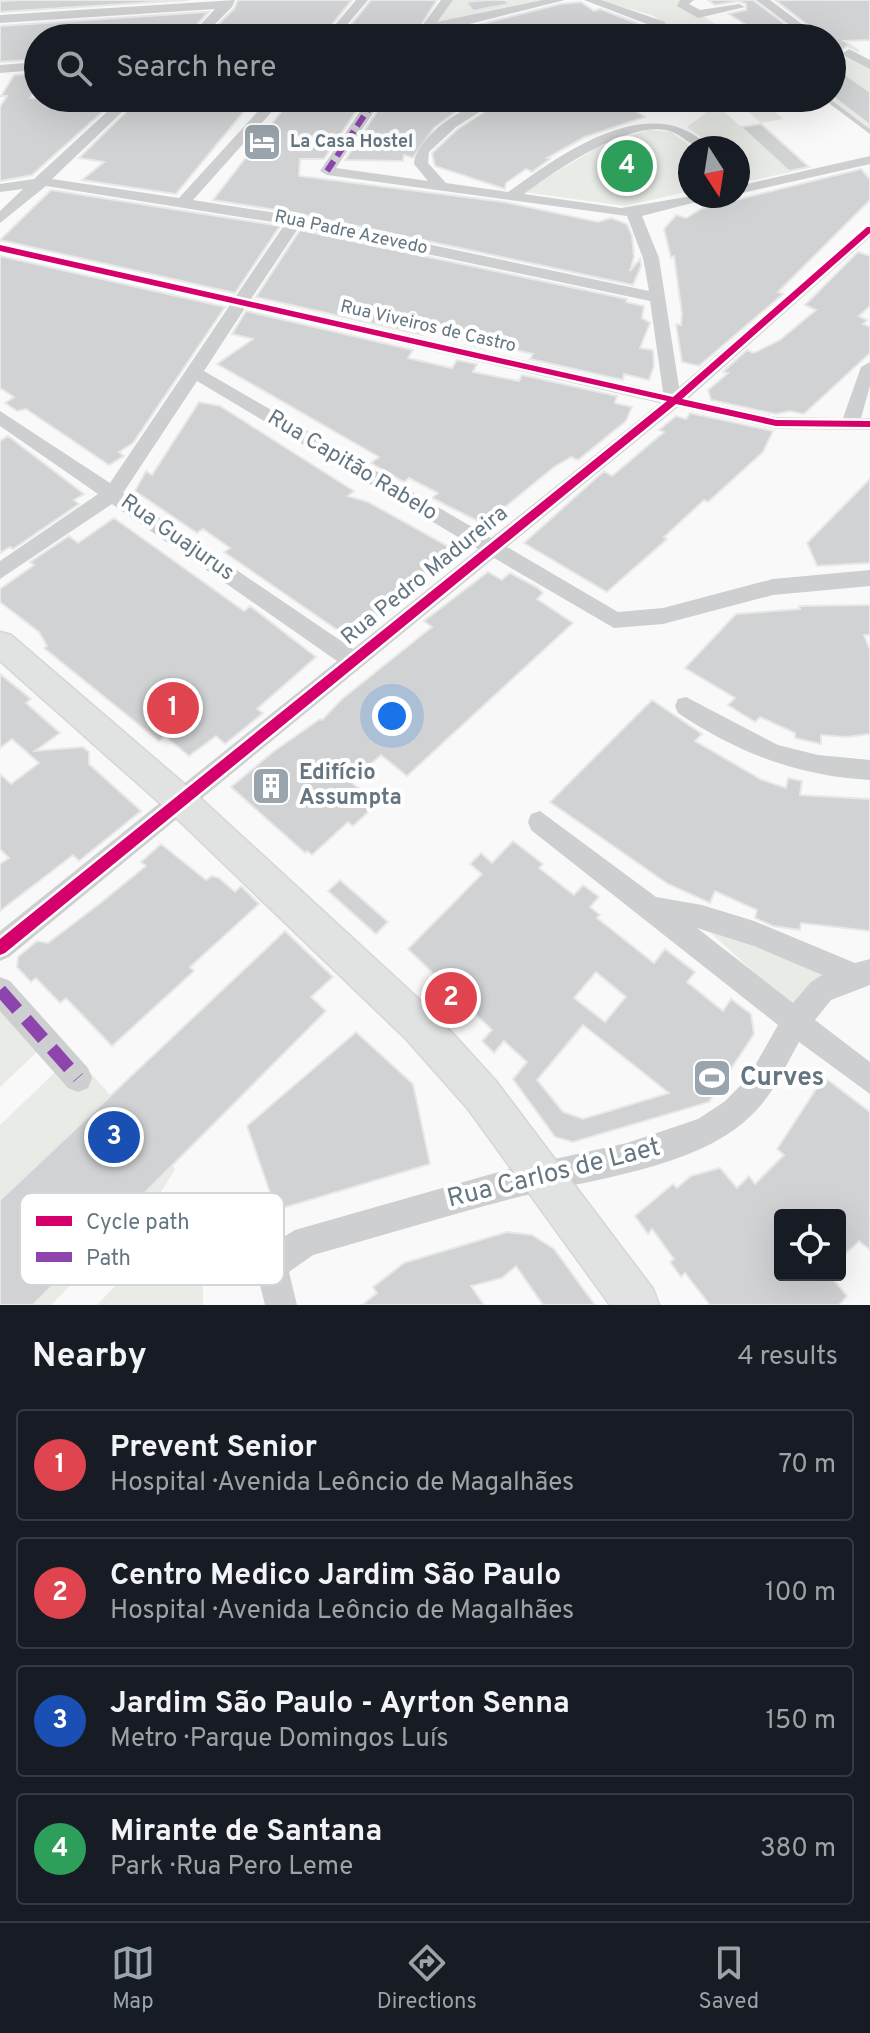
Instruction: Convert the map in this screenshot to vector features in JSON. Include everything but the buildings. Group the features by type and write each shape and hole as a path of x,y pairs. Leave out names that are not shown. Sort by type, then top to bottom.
{"main road":[{"path":"0,643 180,800 420,1026 482,1095 545,1176 637,1305"}],"street":[{"path":"342,24 362,0"},
{"path":"430,24 447,0"},
{"path":"460,24 559,0"},
{"path":"590,0 646,24"},
{"path":"688,0 681,4 698,14 739,7"},
{"path":"762,0 796,24"},
{"path":"0,19 229,3"},
{"path":"208,24 229,3"},
{"path":"849,53 870,65"},
{"path":"0,69 24,67"},
{"path":"0,219 115,112"},
{"path":"182,203 264,112"},
{"path":"327,171 367,112"},
{"path":"441,186 421,164 422,151 430,140 473,112"},
{"path":"512,196 585,152 643,127 671,127 685,136"},
{"path":"750,187 870,160"},
{"path":"327,171 421,164"},
{"path":"327,171 633,213 678,203"},
{"name":"Rua Padre Azevedo","path":"0,188 41,182 295,221 658,298"},
{"path":"633,213 651,257 667,378 674,400"},
{"path":"0,571 113,493 295,221"},
{"name":"Rua Pedro Madureira","path":"0,948 674,400 870,229"},
{"name":"Rua Viveiros de Castro","path":"0,248 776,423 870,424"},
{"path":"850,425 858,393 870,367"},
{"name":"Rua Capitão Rabelo","path":"195,373 614,620 638,622 668,617 739,594 792,584 870,578"},
{"path":"667,378 704,375"},
{"name":"Rua Guajurus","path":"0,417 352,660"},
{"path":"686,706 715,726 792,762 828,769 870,770"},
{"path":"540,822 646,908 870,1080"},
{"path":"646,908 706,919 861,974"},
{"name":"Rua Carlos de Laet","path":"284,1254 306,1241 545,1176 627,1158 706,1131 734,1112 758,1088 795,1022 821,991 861,974"},
{"path":"0,990 78,1078"},
{"name":"Rua Carlos de Laet","path":"276,1285 281,1305"}],"lane":[{"path":"844,112 870,132"}],"shaded area":[{"path":"452,0 549,0 438,23 435,20"},
{"path":"596,0 679,0 715,24 666,24 652,15"},
{"path":"846,55 870,68 870,129 846,110"},
{"path":"704,112 725,112 791,172 750,181 750,136 699,136 687,127"},
{"path":"749,112 775,112 783,119 761,123"},
{"path":"648,130 671,132 678,137 678,194 625,206 523,192 600,146"},
{"path":"700,923 822,975 798,1013"},
{"path":"0,988 56,1034 0,1087"},
{"path":"74,1054 175,1169 160,1193 20,1193 20,1285 71,1285 51,1305 0,1305 0,1125"},
{"path":"116,1285 203,1285 203,1305 97,1305"}],"marked path":[{"path":"327,171 367,112"},
{"path":"0,990 78,1078"}],"cycle path":[{"path":"0,948 697,382 870,229"},
{"path":"0,248 776,423 870,424"}],"place":[{"name":"La Casa Hostel","path":"262,142"},
{"name":"Mirante de Santana","path":"627,166"},
{"name":"Prevent Senior","path":"173,708"},
{"name":"Edifício Assumpta","path":"271,786"},
{"name":"Centro Medico Jardim São Paulo","path":"451,998"},
{"name":"Curves","path":"712,1078"},
{"name":"Jardim São Paulo - Ayrton Senna","path":"114,1137"}]}
